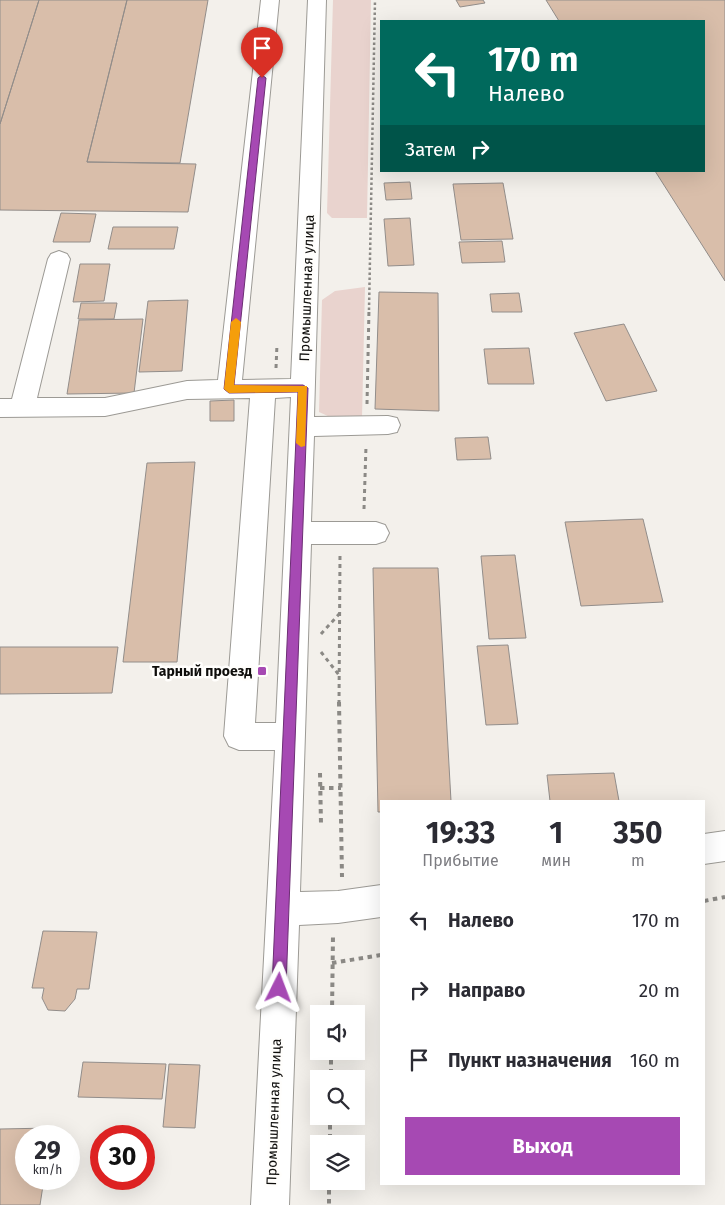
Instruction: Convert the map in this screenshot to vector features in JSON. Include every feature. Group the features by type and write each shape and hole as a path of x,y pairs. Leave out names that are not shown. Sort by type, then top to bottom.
{"street":[{"path":"229,389 270,0"},
{"name":"Промышленная улица","path":"270,1205 298,533 317,0"},
{"path":"59,259 11,408 105,407 187,390 303,388"},
{"path":"263,389 239,736 290,737"},
{"path":"302,427 388,425"},
{"path":"298,533 376,534"},
{"path":"705,849 725,846"},
{"path":"283,909 338,907 380,901"}],"path":[{"path":"319,636 341,612"},
{"path":"319,649 339,677"},
{"path":"320,773 321,824"},
{"path":"320,788 341,788"},
{"path":"705,901 725,898"},
{"path":"332,940 332,1005"},
{"path":"332,963 380,955"},
{"path":"329,1190 329,1205"}],"shaded area":[{"path":"333,0 371,0 367,218 332,218 327,213"},
{"path":"365,287 362,418 330,417 319,412 322,300 335,291"}],"building":[{"path":"0,0 39,0 0,124"},
{"path":"39,0 127,0 87,162 196,164 188,212 0,210 0,124"},
{"path":"127,0 208,0 180,163 87,162"},
{"path":"456,0 483,0 485,3 460,7"},
{"path":"546,0 725,0 725,281 656,172 705,172 705,20 558,20"},
{"path":"410,182 412,199 386,200 384,183"},
{"path":"503,183 513,239 461,240 453,184"},
{"path":"61,213 96,214 90,242 53,242"},
{"path":"410,218 414,265 388,266 384,219"},
{"path":"113,227 178,227 174,249 108,249"},
{"path":"502,241 505,262 462,263 459,242"},
{"path":"80,264 110,264 104,301 73,302"},
{"path":"379,292 438,293 439,411 375,409"},
{"path":"519,293 522,312 492,312 490,294"},
{"path":"188,300 182,371 139,372 148,301"},
{"path":"81,303 117,303 114,319 78,319"},
{"path":"143,319 134,393 67,394 79,320"},
{"path":"624,324 657,391 606,401 574,333"},
{"path":"529,348 534,384 488,384 484,349"},
{"path":"234,400 234,421 210,421 210,401"},
{"path":"488,437 491,459 457,460 455,438"},
{"path":"195,462 177,662 123,662 147,463"},
{"path":"643,519 663,602 581,606 565,522"},
{"path":"515,555 526,638 489,639 481,556"},
{"path":"373,568 438,568 451,800 380,800 380,812 378,812"},
{"path":"508,645 518,724 486,725 477,646"},
{"path":"0,647 118,647 112,693 0,694"},
{"path":"614,773 619,800 550,800 547,775"},
{"path":"43,931 97,932 89,989 77,989 75,999 65,1011 48,1010 42,998 44,988 32,988"},
{"path":"83,1062 166,1064 162,1099 78,1097"},
{"path":"169,1064 200,1065 195,1128 163,1127"},
{"path":"0,1129 15,1129 15,1190 42,1190 40,1205 0,1205"}],"slow traffic":[{"path":"236,322 229,389 303,388 301,443"}],"place":[{"name":"Тарный проезд","path":"262,671"}],"route":[{"path":"262,78 229,389 303,388 289,784 279,988"}]}
